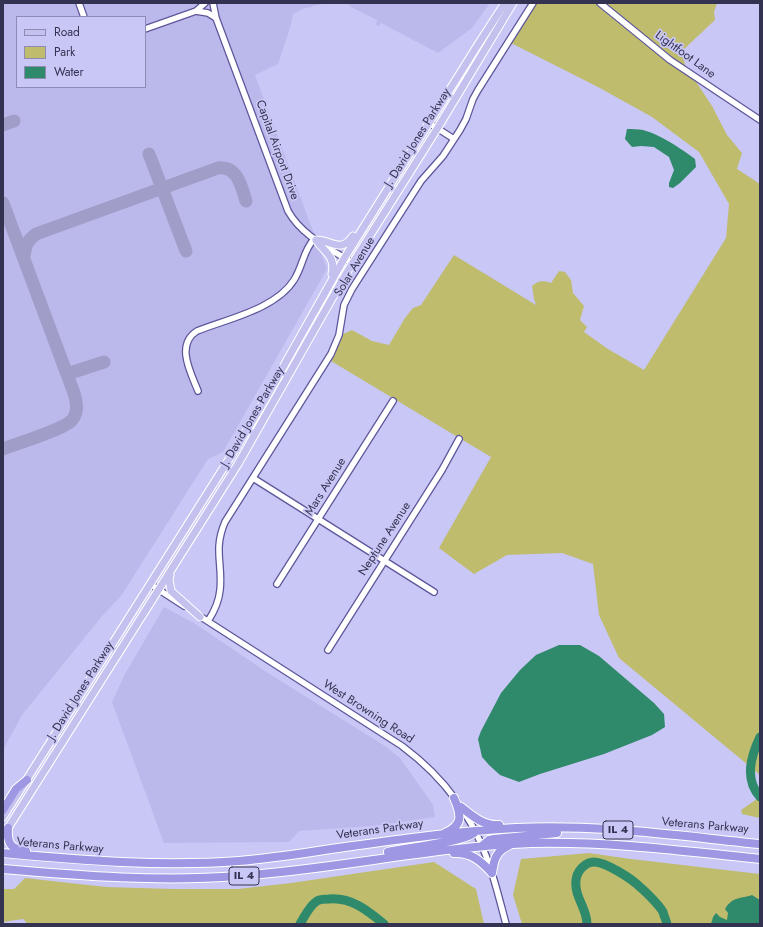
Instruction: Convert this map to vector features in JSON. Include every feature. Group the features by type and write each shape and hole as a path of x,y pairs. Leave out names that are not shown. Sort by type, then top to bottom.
{"highway":[{"path":"3,810 16,789 27,780"},
{"path":"441,834 453,828 459,821 460,814 454,798"},
{"path":"461,807 478,820 491,825 542,824 551,828"},
{"path":"8,828 9,842 15,848 27,851 82,856 91,861"},
{"name":"Veterans Parkway","path":"3,853 91,861 164,863 240,861 441,834 517,828 620,830 760,844"},
{"path":"483,846 489,840 507,837 620,830"},
{"path":"361,861 390,852 461,839 473,834 476,831"},
{"name":"IL 4","path":"6,870 100,877 179,879 240,876 294,871 409,854 483,846 555,843 618,846 760,859"},
{"path":"492,873 494,859 497,853 512,844"},
{"path":"409,854 418,857 462,853 478,859 492,873"}],"main road":[{"name":"J. David Jones Parkway","path":"3,817 231,456 263,403 344,257 475,48 506,3"},
{"name":"J. David Jones Parkway","path":"3,836 238,464 353,263 513,3"},
{"path":"315,239 340,246 347,243 375,201 387,190"},
{"path":"315,239 333,262 334,267 330,283"},
{"path":"172,570 169,578 171,591 200,617"}],"street":[{"path":"79,3 84,16"},
{"path":"146,29 196,11 205,3"},
{"name":"Solar Avenue","path":"208,621 213,612 220,590 218,551 221,533 225,522 331,354 339,335 344,305 352,289 421,181 443,156 454,139 466,119 478,90 533,3"},
{"name":"Lightfoot Lane","path":"600,3 670,60 760,120"},
{"name":"Capital Airport Drive","path":"214,5 216,18 288,210 298,226 315,239 353,263"},
{"path":"196,11 208,13 216,18"},
{"path":"429,123 454,139"},
{"path":"198,391 185,354 186,345 191,336 197,331 269,304 277,298 294,280 301,267 307,247 315,239"},
{"name":"Mars Avenue","path":"277,584 393,401"},
{"name":"Neptune Avenue","path":"328,650 442,470 459,439"},
{"path":"253,478 434,592"},
{"name":"West Browning Road","path":"150,584 393,739 427,767 461,807 476,831 483,846 492,873 506,924"}],"shaded area":[{"path":"3,3 325,3 303,9 293,14 278,64 255,75 327,269 223,452 208,459 121,596 103,615 22,715 3,750"},
{"path":"346,3 490,3 472,28 438,53 381,23 379,26 376,25 377,20"},
{"path":"164,607 194,623 268,673 385,746 400,758 431,802 435,817 372,826 299,831 289,842 164,843 112,702 125,674"}],"green space":[{"path":"537,3 717,3 714,12 715,20 682,51 685,65 712,106 727,135 742,153 737,169 760,184 760,775 619,658 599,615 593,564 562,553 507,555 474,574 439,548 491,457 331,361 339,344 341,335 352,330 372,341 389,345 405,318 413,308 421,305 454,255 536,305 532,286 540,282 551,283 559,271 565,272 571,280 573,293 584,306 580,320 587,327 584,332 608,349 644,370 726,238 729,204 699,152 652,117 598,87 511,43"},
{"path":"760,797 760,818 742,814 741,810"},
{"path":"589,853 760,874 760,924 522,924 513,895 521,859"},
{"path":"434,862 476,889 484,924 28,924 23,919 3,922 3,889 14,889 25,878 106,887 238,889 291,883"}],"water":[{"path":"627,129 643,130 663,138 695,159 696,167 680,183 673,188 669,187 674,170 669,157 654,147 632,147 625,139"},
{"path":"559,645 580,645 599,656 654,703 664,714 665,727 652,735 604,754 519,782 500,775 482,757 478,739 481,731 501,693 520,670 536,655"},
{"path":"752,895 760,900 760,924 711,924 716,913 720,917 727,920 728,913 725,909 731,902"}],"waterway":[{"path":"760,737 754,752 751,767 752,783 760,797"},
{"path":"587,924 585,913 577,892 576,880 578,873 582,868 591,862 599,863 612,868 636,884 661,909 667,924"},
{"path":"300,924 309,908 317,901 323,899 337,899 352,902 384,924"}],"taxiway":[{"path":"3,125 14,121"},
{"path":"149,154 186,251"},
{"path":"24,257 27,244 36,234 218,168 230,170 238,178 246,201"},
{"path":"3,203 74,393 77,407 76,414 68,424 51,432 3,449"},
{"path":"67,374 104,362"}]}
